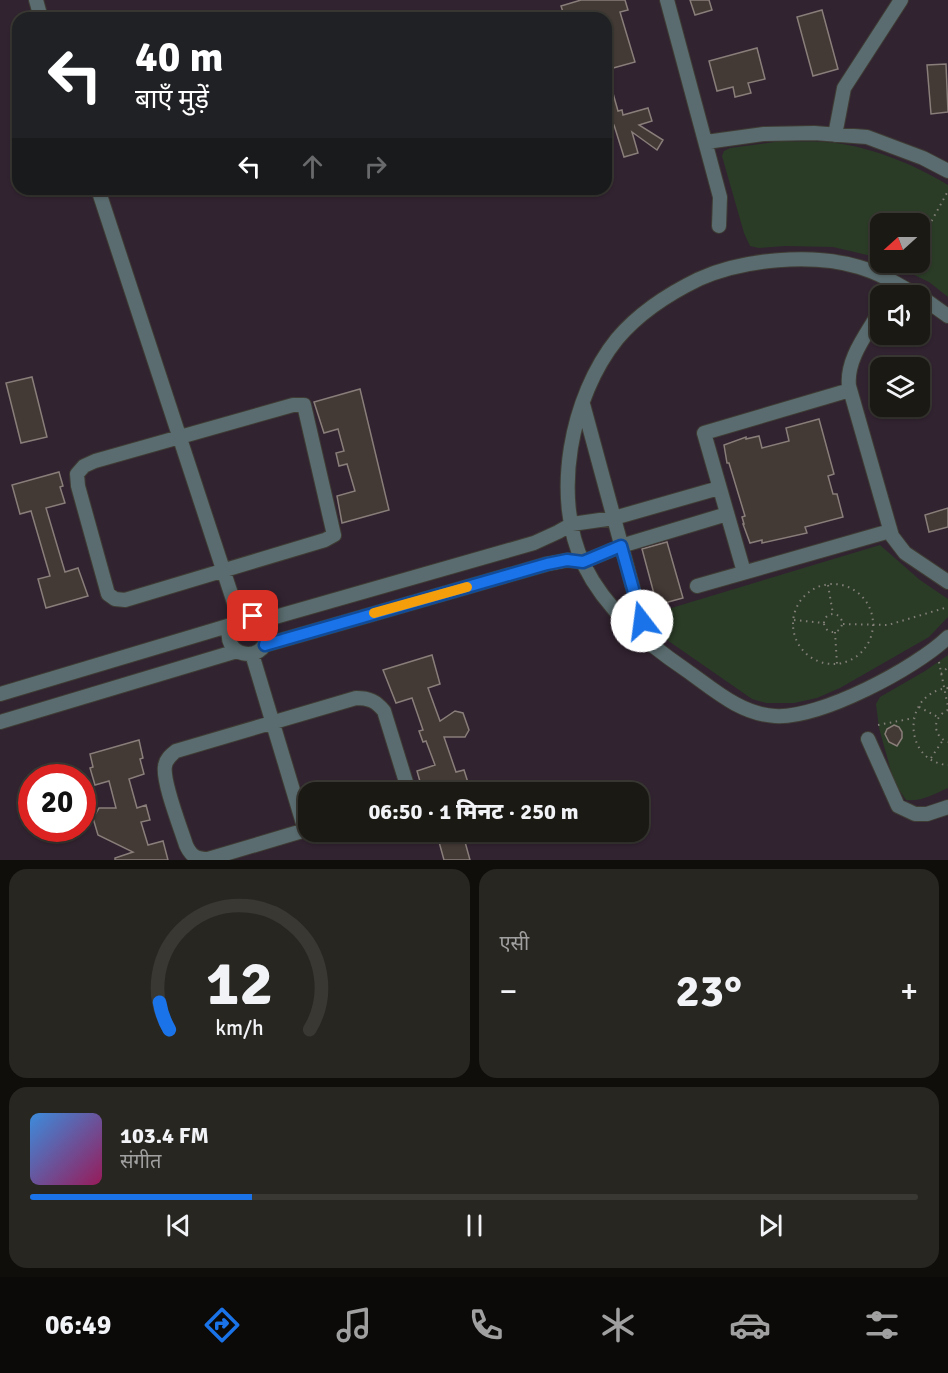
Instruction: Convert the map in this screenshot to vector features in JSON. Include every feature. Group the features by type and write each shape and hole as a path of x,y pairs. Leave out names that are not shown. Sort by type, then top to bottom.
{"lane":[{"path":"667,0 720,197 719,226"},
{"path":"835,135 844,88 901,0"},
{"path":"706,142 764,134 814,133 867,137 923,158 948,171"},
{"path":"100,195 223,569 235,622 228,637 232,647 242,654 252,654 265,645 547,564 567,560 583,562 621,546 727,514"},
{"path":"887,285 857,266 818,261 736,266 690,284 634,322 617,339 603,359 583,404 574,430 567,464 568,508 575,541 583,562 613,610 672,660 736,704 752,712 775,716 793,715 820,708 861,691 910,664 936,648 948,637"},
{"path":"930,304 948,316"},
{"path":"870,329 850,365 848,375 850,390 890,531 905,553 948,582"},
{"path":"744,572 704,433 850,390"},
{"path":"583,404 647,640"},
{"path":"293,405 304,405 334,535 325,540 223,569 125,600 115,599 108,594 78,486 77,474 84,466 95,461 293,405"},
{"path":"261,621 534,543 572,524 614,518 719,488"},
{"path":"697,586 890,531"},
{"path":"0,694 253,616 261,621 266,630 265,645"},
{"path":"0,722 237,651"},
{"path":"252,654 298,801"},
{"path":"298,832 208,859 197,859 190,854 186,845 166,778 165,766 170,756 177,751 272,722 356,698 368,698 384,711 406,782"},
{"path":"868,739 898,806 915,814 927,814 948,807"}],"path":[{"path":"930,224 948,191"},
{"path":"828,585 833,614"},
{"path":"828,585 845,586 856,592 866,601 873,625 871,638 864,650 854,659 837,664 816,660 805,652 797,641 794,628 794,620 800,603 808,593 828,585"},
{"path":"843,624 873,625 905,621 948,607"},
{"path":"833,614 838,615 843,624 835,632 827,630 824,623 827,616 833,614"},
{"path":"794,620 824,623"},
{"path":"835,632 837,664"},
{"path":"936,648 946,688 948,709 938,717 936,729 943,740 948,742"},
{"path":"941,675 948,667"},
{"path":"946,688 932,693 918,707 913,726 915,739 921,750 930,759 948,765"},
{"path":"918,707 938,717"},
{"path":"878,725 914,718"},
{"path":"930,759 943,740"}],"shaded area":[{"path":"0,0 948,0 948,860 0,860"}],"green space":[{"path":"782,141 840,144 889,156 948,185 948,297 929,282 910,273 930,273 930,213 870,213 870,256 833,247 759,248 750,246 744,233 722,156 724,151 730,148"},
{"path":"880,545 920,580 948,599 948,617 929,637 840,688 817,698 794,703 766,703 752,699 667,640 658,612"},
{"path":"948,655 948,788 922,799 906,800 894,782 879,728 876,704 880,697"}],"building":[{"path":"581,0 625,0 628,10 620,12 635,62 612,68 612,12 563,12 561,6"},
{"path":"690,0 709,0 712,10 695,15"},
{"path":"822,10 838,69 813,76 797,17"},
{"path":"757,48 765,79 748,83 751,93 735,97 733,87 717,91 709,61"},
{"path":"946,64 948,112 931,114 927,65"},
{"path":"612,90 618,111 622,110 623,115 648,108 652,121 639,125 663,140 657,150 632,132 638,153 624,157 614,125 612,125"},
{"path":"32,377 47,437 21,443 6,383"},
{"path":"360,389 389,510 342,523 337,496 355,491 347,464 339,466 336,453 344,451 338,429 324,433 314,402"},
{"path":"819,419 834,474 828,476 833,494 837,494 843,517 805,527 807,533 762,543 762,540 750,543 743,524 742,517 745,516 729,463 727,463 724,445 746,437 746,439 759,436 762,448 789,441 786,428"},
{"path":"59,472 63,486 60,487 65,503 46,508 65,572 78,568 88,596 46,608 38,579 50,576 31,511 20,514 12,485"},
{"path":"948,508 948,527 929,532 925,515"},
{"path":"667,542 683,598 657,605 642,549"},
{"path":"432,655 440,684 428,688 440,721 455,711 463,713 469,730 465,737 444,737 456,772 464,770 468,782 420,782 417,771 435,765 426,741 423,742 419,731 423,730 412,698 396,703 383,670"},
{"path":"894,725 902,732 902,738 897,746 889,742 885,734 887,729"},
{"path":"139,740 144,774 129,779 137,808 146,805 150,820 141,822 148,845 163,841 168,860 115,860 115,858 133,852 98,835 96,813 99,808 116,808 109,781 96,785 96,764 92,764 90,754"},
{"path":"439,842 465,842 470,860 444,860"}],"slow traffic":[{"path":"374,613 467,587"}],"route":[{"path":"253,616 264,625 267,635 265,645 547,564 567,560 583,562 621,546 642,621"}]}
